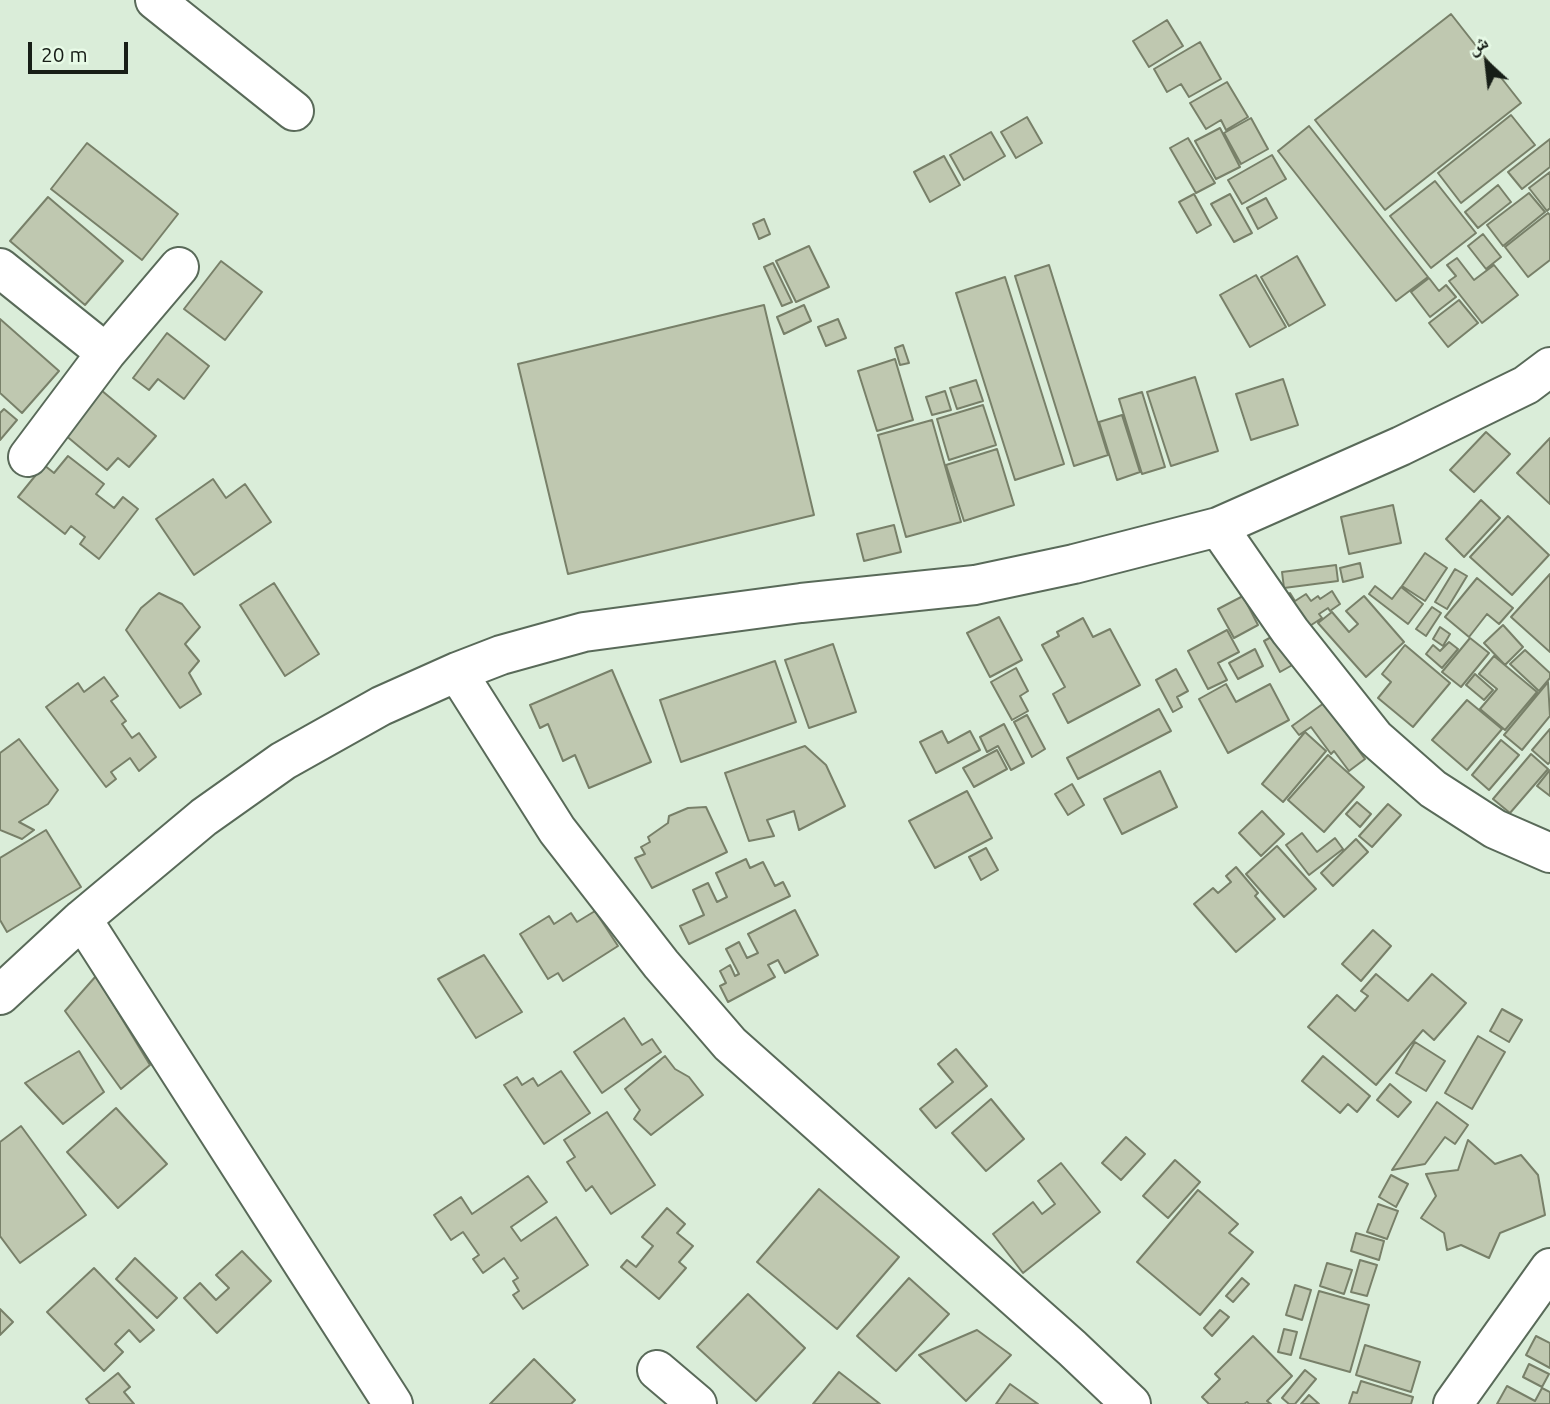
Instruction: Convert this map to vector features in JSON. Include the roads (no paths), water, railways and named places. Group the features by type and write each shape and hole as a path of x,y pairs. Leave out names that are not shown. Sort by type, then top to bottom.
{"street":[{"path":"155,0 294,111"},
{"path":"28,457 106,353 179,267"},
{"path":"0,268 106,353"},
{"path":"0,995 82,919 204,817 284,761 381,706 457,672 584,632 801,603 975,585 1074,564 1218,527 1401,446 1526,385 1550,368"},
{"path":"1218,527 1290,631 1375,738 1433,789 1495,829 1550,853"},
{"path":"457,672 557,830 661,964 730,1044 1072,1348 1131,1404"},
{"path":"82,919 393,1404"},
{"path":"1453,1404 1550,1268"},
{"path":"657,1370 697,1404"}]}
